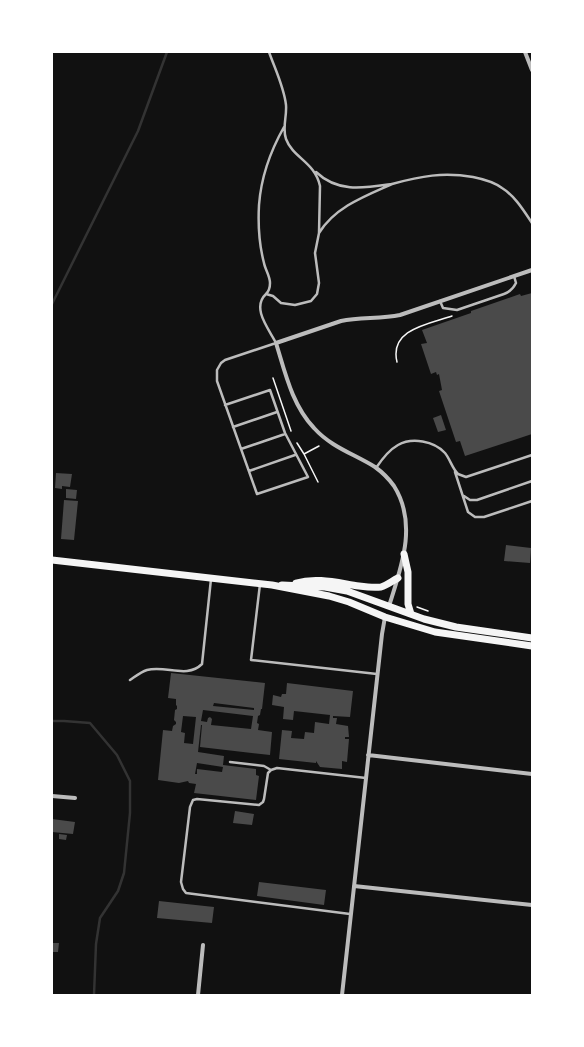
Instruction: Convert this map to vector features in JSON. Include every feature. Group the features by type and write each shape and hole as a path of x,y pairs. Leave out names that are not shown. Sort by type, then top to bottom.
{"main road":[{"path":"404,554 408,572 408,604 411,614"},
{"path":"52,560 272,585 329,596 349,602 385,617 435,632 532,646"},
{"path":"290,584 307,580 316,580 366,587 378,587 386,585 398,578"},
{"path":"272,585 290,584 347,591 411,614 456,627 532,638"}],"street":[{"path":"525,52 532,70"},
{"path":"389,606 404,554 406,524 404,508 400,498 390,482 376,468 329,442 307,421 292,392 276,342 341,321 389,317 532,270"},
{"path":"342,995 377,674 385,617"},
{"path":"368,755 532,774"},
{"path":"52,796 75,798"},
{"path":"354,886 532,905"},
{"path":"198,995 203,945"}],"lane":[{"path":"269,52 285,102 286,114 284,127 286,139 289,145 324,180 338,186 374,187 434,175 450,174 479,178 502,187 512,197 532,223"},
{"path":"225,405 270,390 285,434 308,476 257,494 225,405 217,378 217,370 221,363 228,358 276,342 260,311 261,301 269,290 270,281 262,253 259,205 266,170 278,138 284,127"},
{"path":"266,294 271,295 286,305 304,304 315,298 317,294 319,283 315,253 319,233 320,186 314,170"},
{"path":"319,233 334,214 392,184"},
{"path":"440,301 443,308 457,310 512,290 516,283 514,276"},
{"path":"233,427 277,412"},
{"path":"241,449 285,434"},
{"path":"376,468 385,456 398,445 404,442 420,441 429,443 441,449 449,459 468,512 474,517 484,517 532,501"},
{"path":"249,471 296,455"},
{"path":"453,467 458,474 466,477 532,455"},
{"path":"461,492 465,498 474,500 532,481"},
{"path":"130,680 146,670 158,669 186,672 195,669 202,664 211,578"},
{"path":"260,584 251,660 377,674"},
{"path":"230,762 264,766 271,770"},
{"path":"350,914 191,894 186,893 181,882 191,803 197,799 259,805 264,799 267,776 271,770 277,768 366,778"}],"path":[{"path":"397,362 395,357 397,346 406,333 416,328 452,316"},
{"path":"273,378 292,433"},
{"path":"295,438 318,482"},
{"path":"304,454 319,446"}],"building":[{"path":"532,293 532,434 465,456 460,441 456,442 439,391 442,390 439,374 437,375 436,372 431,374 421,344 427,343 422,330 520,294 521,296"},
{"path":"441,415 446,430 438,432 433,418"},
{"path":"56,473 72,474 70,487 62,486 62,489 55,488"},
{"path":"66,489 77,490 76,499 66,498"},
{"path":"64,500 78,501 74,540 61,539"},
{"path":"506,545 531,548 530,563 504,561"},
{"path":"171,673 265,683 262,709 260,715 258,716 257,723 259,724 258,730 272,732 270,755 200,747 202,725 198,752 224,756 223,765 256,769 256,775 259,776 256,800 194,793 196,784 189,783 188,781 179,783 158,780 163,730 172,731 173,726 176,724 174,720 175,710 177,709 176,699 168,698","holes":["214,703 254,708 254,710 213,706","203,710 253,716 251,729 211,725 212,719 210,717 208,718 207,722 201,721","183,716 196,717 193,744 184,743 185,733 181,732","197,763 223,767 222,772 197,769 197,774 195,774"]},
{"path":"287,683 353,691 350,717 333,716 333,718 337,718 336,724 348,726 349,737 345,737 345,739 349,739 347,762 342,761 342,769 320,767 316,761 316,763 279,759 282,730 292,731 291,738 304,739 305,732 314,733 315,722 329,724 330,715 294,711 293,720 283,719 284,707 272,705 273,695 281,697 282,694 286,694"},
{"path":"235,811 254,814 252,825 233,823"},
{"path":"52,819 75,822 73,834 52,832"},
{"path":"59,834 67,835 66,840 59,839"},
{"path":"259,882 326,890 324,905 257,896"},
{"path":"159,901 214,907 212,923 157,918"},
{"path":"52,943 59,943 58,952 52,952"}],"waterway":[{"path":"52,304 138,131 167,52"},
{"path":"52,721 90,723 117,755 130,781 130,813 124,873 118,891 100,918 96,944 94,995"}]}
